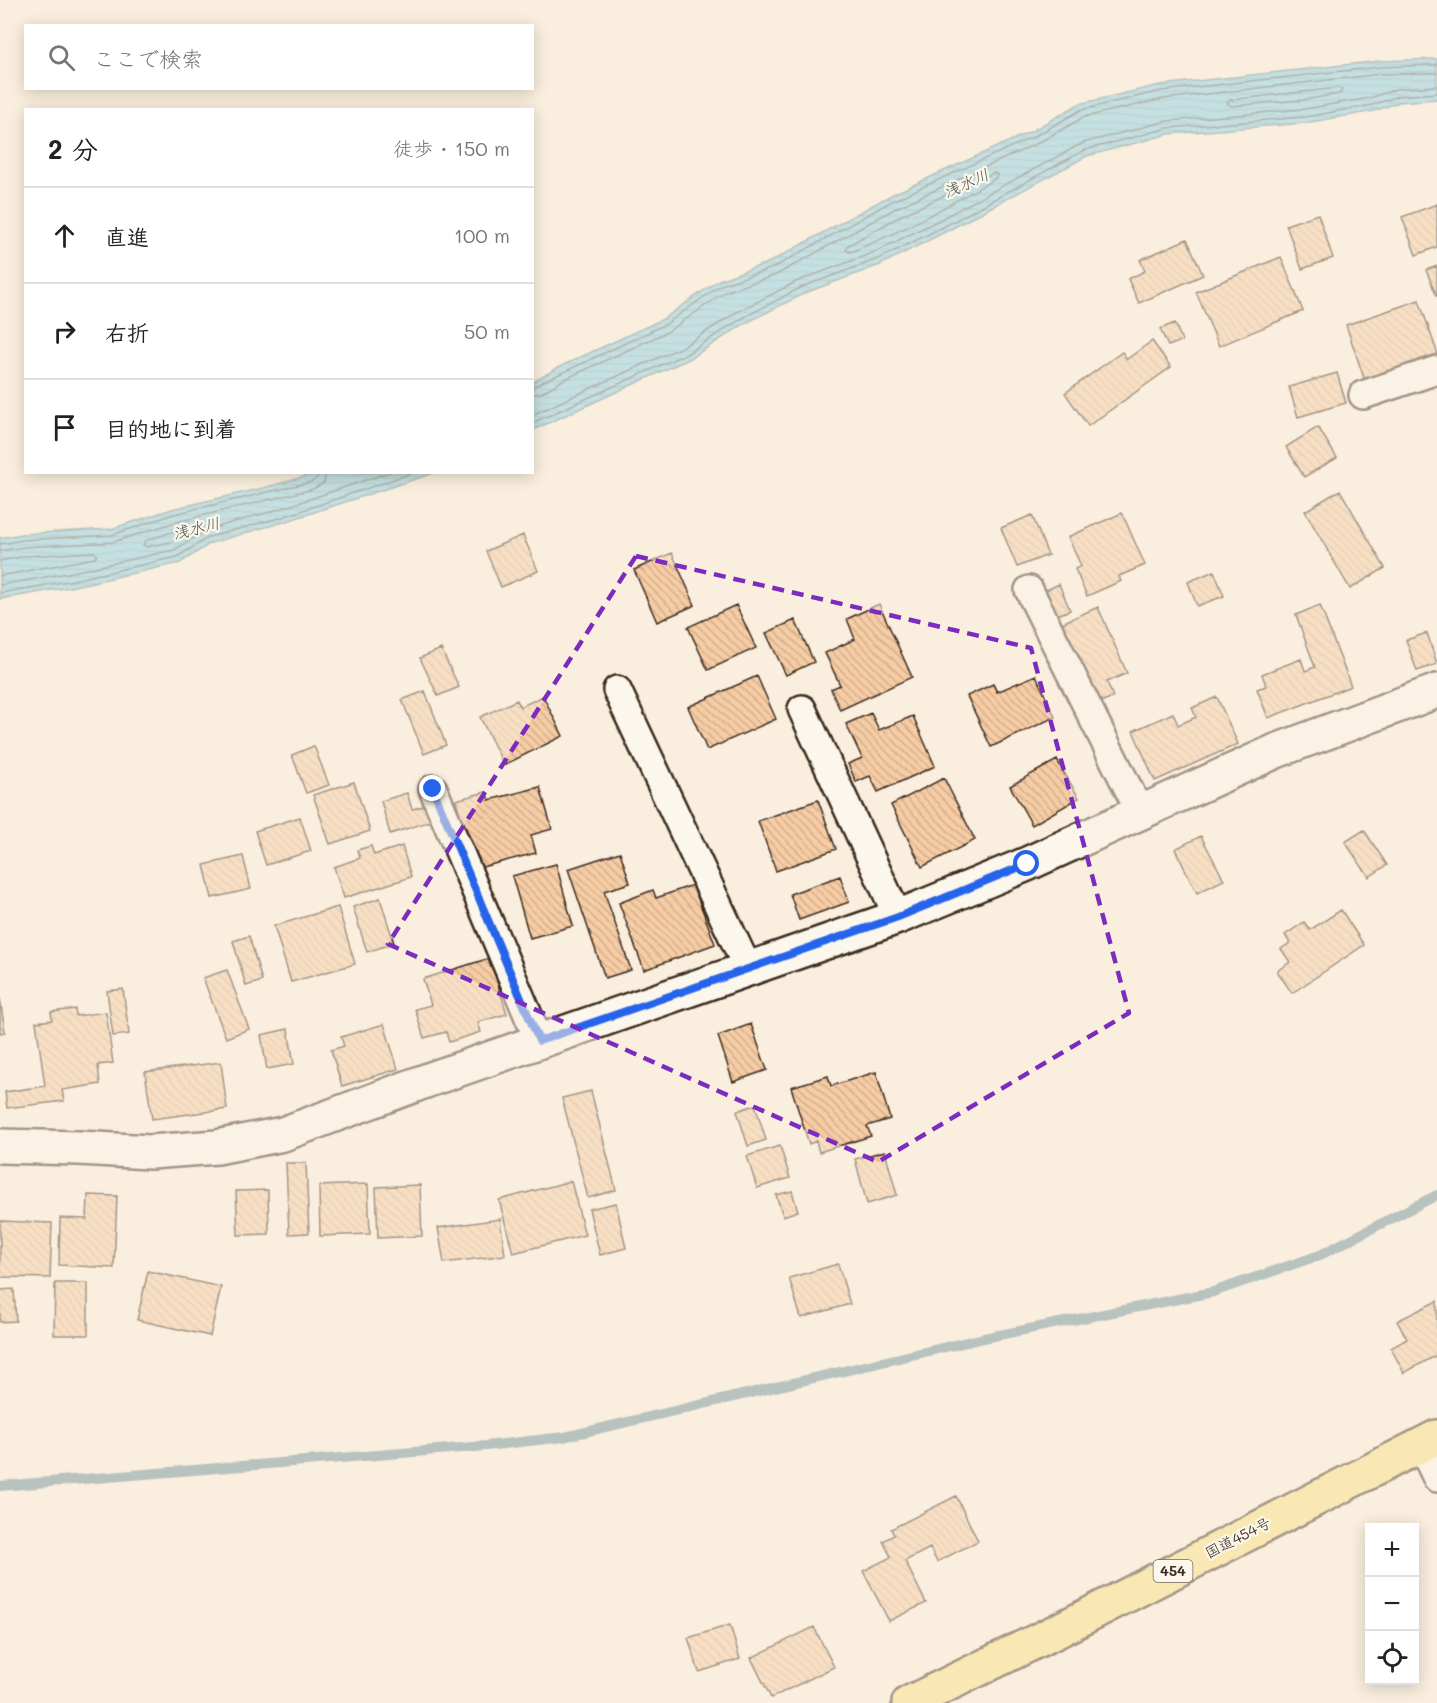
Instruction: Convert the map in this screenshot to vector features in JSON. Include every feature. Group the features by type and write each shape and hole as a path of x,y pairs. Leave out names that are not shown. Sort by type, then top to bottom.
{"highway":[{"name":"国道454号","path":"909,1703 1078,1620 1429,1441"}],"street":[{"path":"1363,395 1437,370"},
{"path":"1029,590 1140,812"},
{"path":"617,690 748,969"},
{"path":"0,1146 150,1152 228,1145 283,1134 539,1041 898,917 1027,864 1276,751 1437,691"},
{"path":"802,709 898,917"},
{"path":"433,789 539,1041"},
{"path":"1429,1441 1437,1478"}],"highlighted area":[{"path":"636,556 1031,648 1129,1013 878,1162 388,944"}],"water":[{"name":"浅水川","path":"1437,59 1437,99 1399,102 1374,111 1305,123 1169,134 1087,156 880,265 805,293 744,324 691,358 534,430 534,381 559,367 663,319 719,280 770,262 891,195 1032,131 1079,104 1160,85 1380,61"},
{"name":"浅水川","path":"314,474 431,474 211,543 180,563 70,587 0,599 0,538 21,534 111,529 172,509"}],"building":[{"path":"1437,204 1437,247 1416,255 1402,217"},
{"path":"1318,214 1333,258 1302,269 1286,225"},
{"path":"1187,239 1203,275 1139,303 1128,279 1145,271 1140,260"},
{"path":"1281,257 1303,311 1219,346 1196,292"},
{"path":"1437,266 1437,297 1426,270"},
{"path":"1419,300 1437,352 1437,360 1366,384 1346,325"},
{"path":"1175,323 1182,341 1168,346 1160,329"},
{"path":"1152,341 1171,367 1088,426 1065,393 1122,352 1127,359"},
{"path":"1337,373 1346,403 1298,417 1289,387"},
{"path":"1318,427 1337,458 1304,477 1286,447"},
{"path":"1340,490 1385,568 1350,589 1305,511"},
{"path":"1122,513 1145,565 1119,576 1121,581 1087,596 1075,569 1081,566 1068,537"},
{"path":"1032,515 1048,555 1017,567 1001,528"},
{"path":"523,535 538,571 501,587 486,551"},
{"path":"672,553 695,605 657,622 634,570"},
{"path":"1214,571 1224,596 1197,606 1188,582"},
{"path":"1059,584 1070,610 1057,615 1046,590"},
{"path":"879,604 912,677 840,710 831,689 840,685 825,653 855,639 847,619"},
{"path":"736,605 756,648 708,670 688,627"},
{"path":"1320,605 1351,686 1268,718 1257,689 1266,686 1262,674 1301,659 1305,671 1315,667 1296,615"},
{"path":"1098,607 1127,673 1107,682 1113,697 1095,704 1060,624"},
{"path":"795,620 814,662 786,675 766,633"},
{"path":"1427,633 1437,664 1417,671 1406,640"},
{"path":"441,649 459,687 438,696 420,658"},
{"path":"1036,675 1055,717 991,747 967,696 993,684 997,692"},
{"path":"757,676 776,719 707,750 688,707"},
{"path":"425,691 446,745 424,754 402,700"},
{"path":"543,696 563,736 504,765 480,717 517,700 520,707"},
{"path":"1217,697 1238,744 1155,781 1133,731 1173,713 1178,725 1196,717 1192,708"},
{"path":"871,713 879,730 913,716 935,766 878,792 870,776 856,782 848,764 862,758 846,724"},
{"path":"314,746 329,785 306,793 292,755"},
{"path":"1057,760 1079,798 1032,825 1010,786"},
{"path":"944,778 975,840 922,867 891,805"},
{"path":"354,782 370,831 330,844 313,795"},
{"path":"540,787 552,829 531,835 536,853 474,869 456,800 486,792 489,800"},
{"path":"407,793 412,809 427,805 431,821 390,834 381,801"},
{"path":"818,800 836,849 776,871 758,821"},
{"path":"300,817 311,851 266,865 255,831"},
{"path":"1364,830 1387,865 1369,877 1345,842"},
{"path":"1201,836 1224,880 1197,893 1175,849"},
{"path":"371,846 374,855 402,846 411,877 344,898 334,867 360,858 357,850"},
{"path":"620,852 630,883 604,891 631,970 605,978 568,869"},
{"path":"243,856 251,889 212,898 204,865"},
{"path":"556,864 573,926 530,938 512,876"},
{"path":"840,876 849,902 799,920 790,894"},
{"path":"693,885 715,944 644,970 619,903 653,890 656,898"},
{"path":"380,898 394,943 367,952 353,907"},
{"path":"338,907 355,964 291,982 274,926"},
{"path":"1341,910 1364,945 1292,993 1277,971 1290,962 1281,949 1290,943 1285,935 1304,922 1310,930"},
{"path":"249,936 262,981 246,986 233,941"},
{"path":"490,958 507,1014 478,1022 481,1032 449,1042 446,1032 424,1038 415,1009 431,1005 423,979"},
{"path":"227,970 249,1029 226,1038 203,978"},
{"path":"123,989 129,1034 113,1036 107,991"},
{"path":"0,998 5,1032 0,1033"},
{"path":"75,1009 76,1016 106,1012 113,1063 98,1065 100,1084 62,1090 64,1101 7,1108 5,1092 45,1086 36,1022 52,1020 51,1012"},
{"path":"384,1024 398,1069 342,1086 331,1050 344,1046 341,1037"},
{"path":"751,1024 767,1070 733,1082 718,1036"},
{"path":"288,1029 294,1064 267,1069 261,1035"},
{"path":"221,1062 227,1109 152,1119 145,1072"},
{"path":"876,1072 890,1119 867,1126 871,1136 819,1152 816,1141 809,1144 791,1087 828,1076 831,1086"},
{"path":"591,1091 616,1190 588,1198 562,1098"},
{"path":"755,1105 766,1140 748,1146 737,1111"},
{"path":"780,1146 790,1178 757,1188 747,1156"},
{"path":"885,1151 897,1195 867,1204 855,1159"},
{"path":"286,1163 306,1163 309,1233 289,1234"},
{"path":"571,1181 585,1235 513,1253 499,1200"},
{"path":"368,1184 370,1234 320,1236 319,1186"},
{"path":"420,1185 422,1236 378,1238 376,1187"},
{"path":"268,1190 269,1234 238,1235 236,1191"},
{"path":"792,1191 798,1211 783,1216 776,1195"},
{"path":"88,1195 117,1196 114,1268 59,1265 60,1218 87,1219"},
{"path":"616,1203 626,1248 600,1255 589,1209"},
{"path":"500,1219 505,1255 444,1263 438,1228"},
{"path":"0,1221 52,1223 50,1278 0,1277"},
{"path":"838,1264 850,1304 801,1318 789,1278"},
{"path":"148,1271 221,1287 210,1336 137,1320"},
{"path":"55,1283 88,1283 88,1335 54,1335"},
{"path":"14,1289 16,1321 0,1322 0,1290"},
{"path":"1437,1301 1437,1355 1404,1373 1391,1348 1407,1339 1397,1321"},
{"path":"956,1496 978,1541 937,1562 930,1548 905,1561 926,1603 889,1621 863,1571 891,1557 883,1541 894,1535 891,1529"},
{"path":"730,1625 740,1659 699,1672 688,1638"},
{"path":"814,1627 834,1667 771,1698 751,1658"}],"waterway":[{"path":"0,1486 486,1446 564,1437 984,1338 1213,1292 1320,1255 1437,1195"}],"route":[{"path":"433,789 539,1041 898,917 1027,864"}]}
